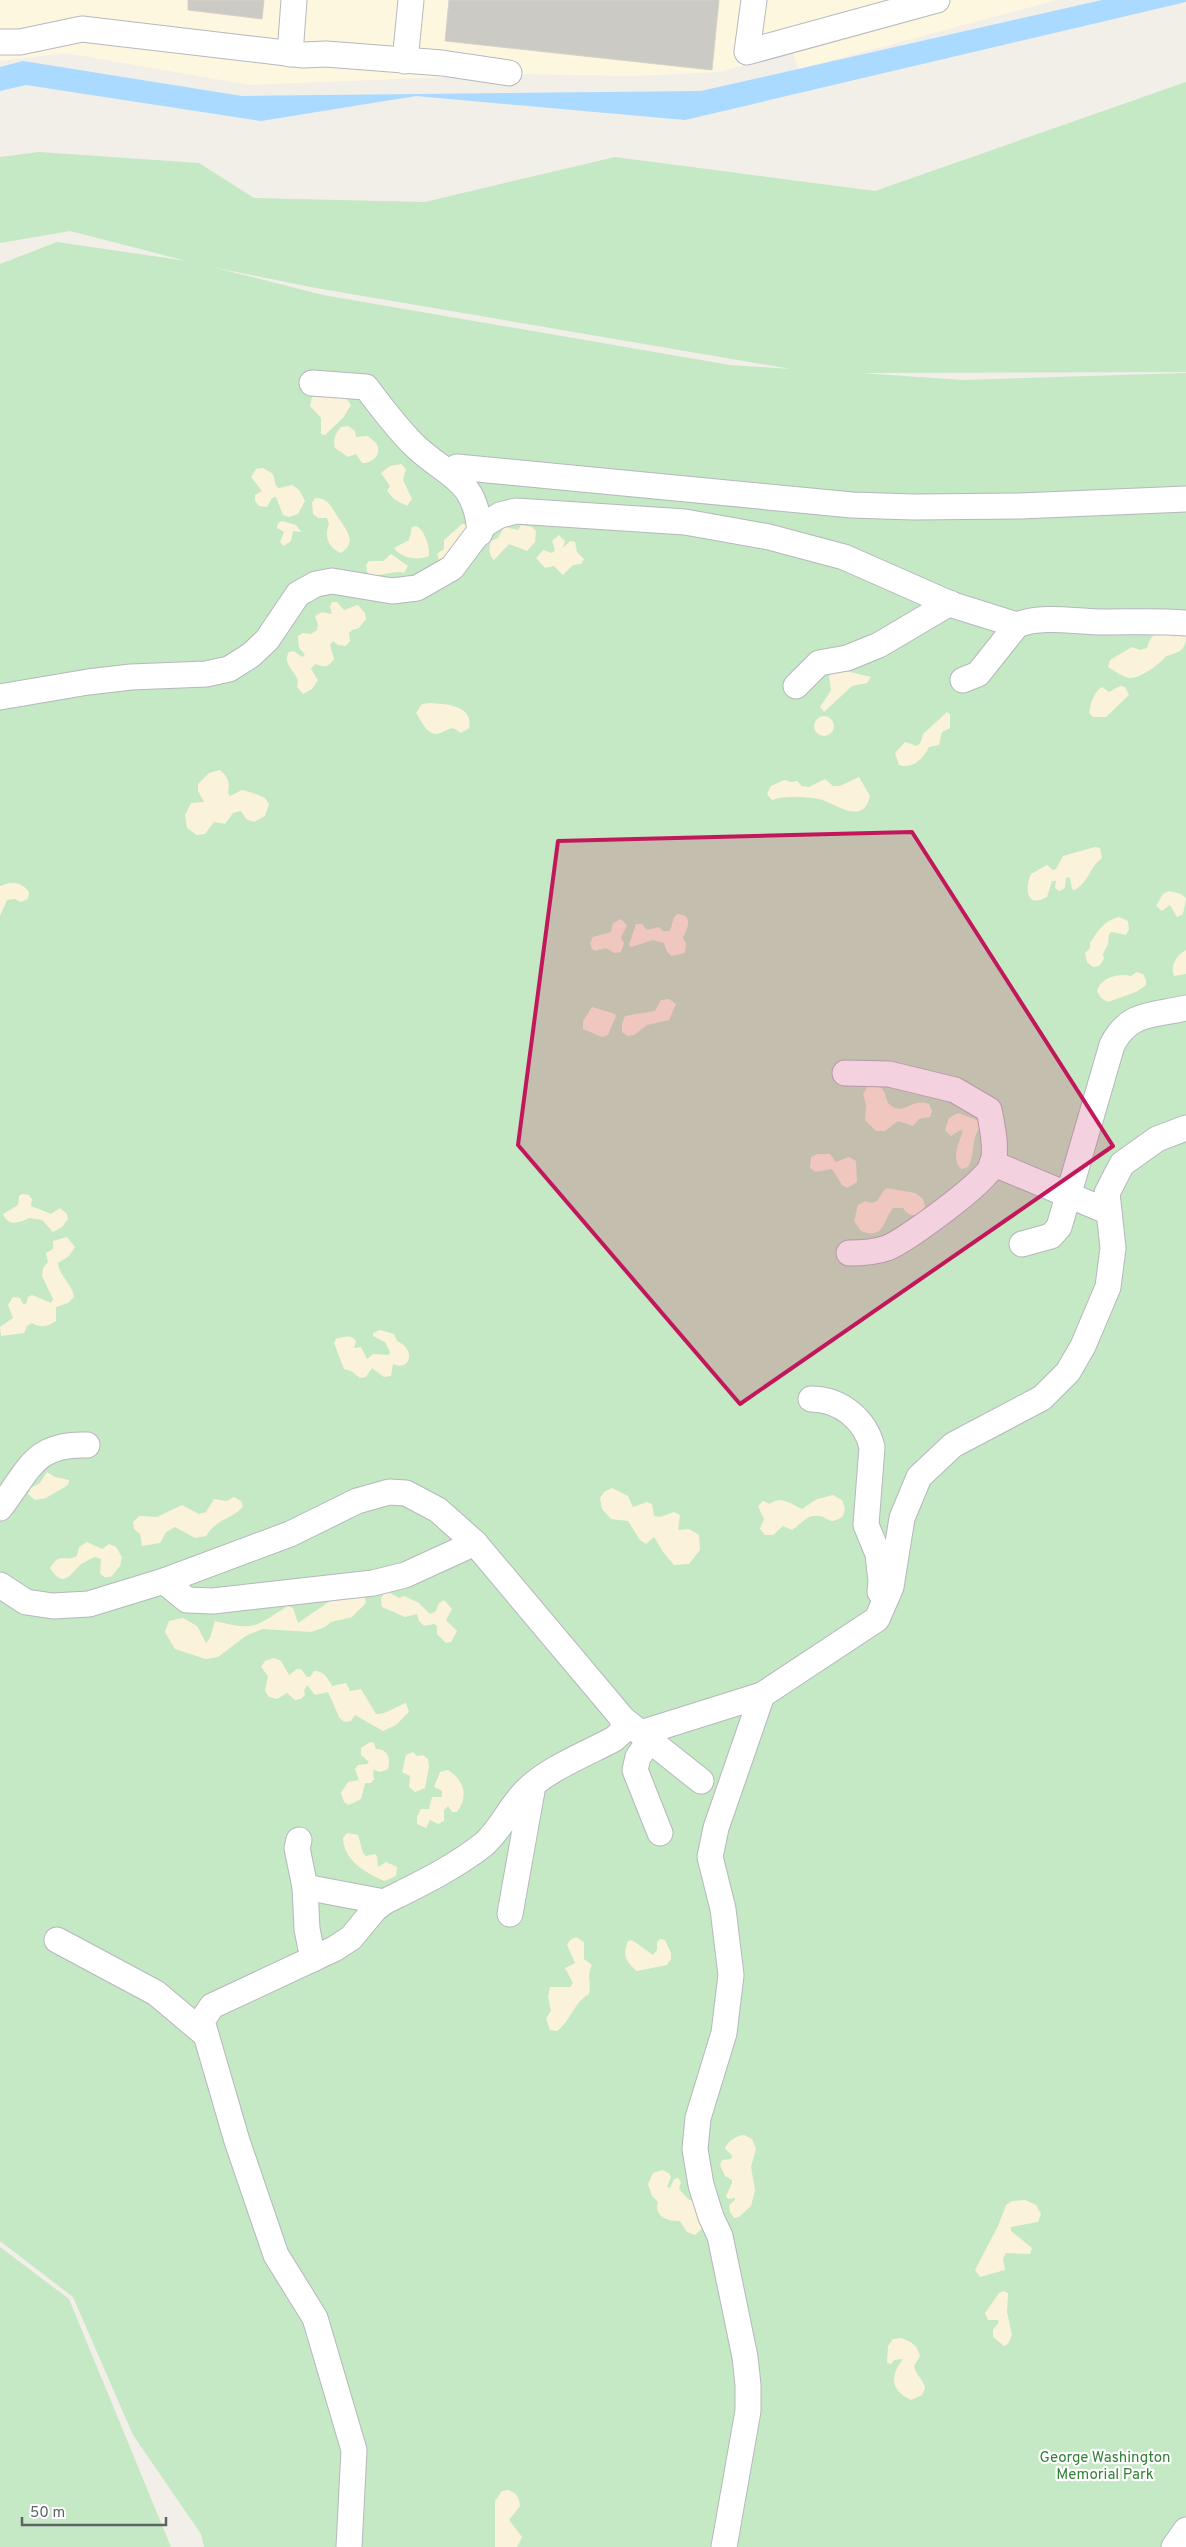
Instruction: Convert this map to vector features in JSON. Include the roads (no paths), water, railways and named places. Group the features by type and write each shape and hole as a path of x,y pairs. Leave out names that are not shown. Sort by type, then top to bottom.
{"lane":[{"path":"290,54 294,0"},
{"path":"406,61 411,0"},
{"path":"754,0 748,52 937,0"},
{"path":"0,42 20,42 82,29 290,54 326,54 509,73"},
{"path":"312,384 366,387 413,445 460,480 471,497 479,518 480,532"},
{"path":"449,470 457,468 861,505 1011,506 1186,499"},
{"path":"0,697 114,679 206,674 229,669 252,654 267,640 298,594 316,584 332,581 392,591 417,588 452,568 485,524 500,515 516,511 685,522 769,537 844,557 950,603 1017,625"},
{"path":"796,686 818,663 847,658 879,645 950,603"},
{"path":"963,680 978,674 1017,625 1023,622 1145,620 1186,623"},
{"path":"1022,1244 1052,1236 1059,1227 1112,1045 1120,1029 1135,1019 1186,1008"},
{"path":"845,1073 889,1074 955,1090 989,1110 994,1134 992,1166 977,1184 920,1228 887,1248 849,1253"},
{"path":"349,2547 354,2450 315,2318 276,2255 237,2141 202,2021 212,2006 312,1959 351,1938 375,1909 384,1902 457,1864 485,1843 533,1784 614,1739 623,1731 638,1731 762,1695 877,1620 892,1588 902,1518 919,1476 953,1445 1042,1398 1068,1372 1083,1346 1108,1287 1112,1248 1107,1193 1122,1164 1157,1139 1186,1128"},
{"path":"992,1163 1109,1212"},
{"path":"811,1399 827,1399 837,1403 849,1412 869,1435 872,1447 866,1525 878,1554 881,1581 877,1620"},
{"path":"0,1508 32,1463 47,1450 66,1444 87,1445"},
{"path":"0,1585 26,1602 52,1606 89,1604 164,1581 290,1534 357,1501 389,1492 406,1493 438,1510 475,1544 638,1731 701,1781"},
{"path":"164,1581 188,1600 213,1601 373,1583 405,1575 475,1544"},
{"path":"724,2547 748,2411 748,2385 745,2357 720,2236 711,2217 701,2185 695,2149 698,2118 724,2033 731,1975 723,1909 710,1857 716,1828 762,1695"},
{"path":"638,1731 638,1757 635,1770 660,1833"},
{"path":"510,1914 533,1784"},
{"path":"299,1840 297,1848 306,1887 305,1914 312,1959"},
{"path":"306,1887 384,1902"},
{"path":"56,1940 156,1993 206,2035"},
{"path":"1174,2547 1186,2530"}],"water":[{"path":"1102,0 1186,0 1186,2 685,120 416,96 261,121 26,85 0,91 0,67 23,61 242,96 701,91"}],"park label":[{"name":"George Washington Memorial Park","path":"1105,2466"}]}
